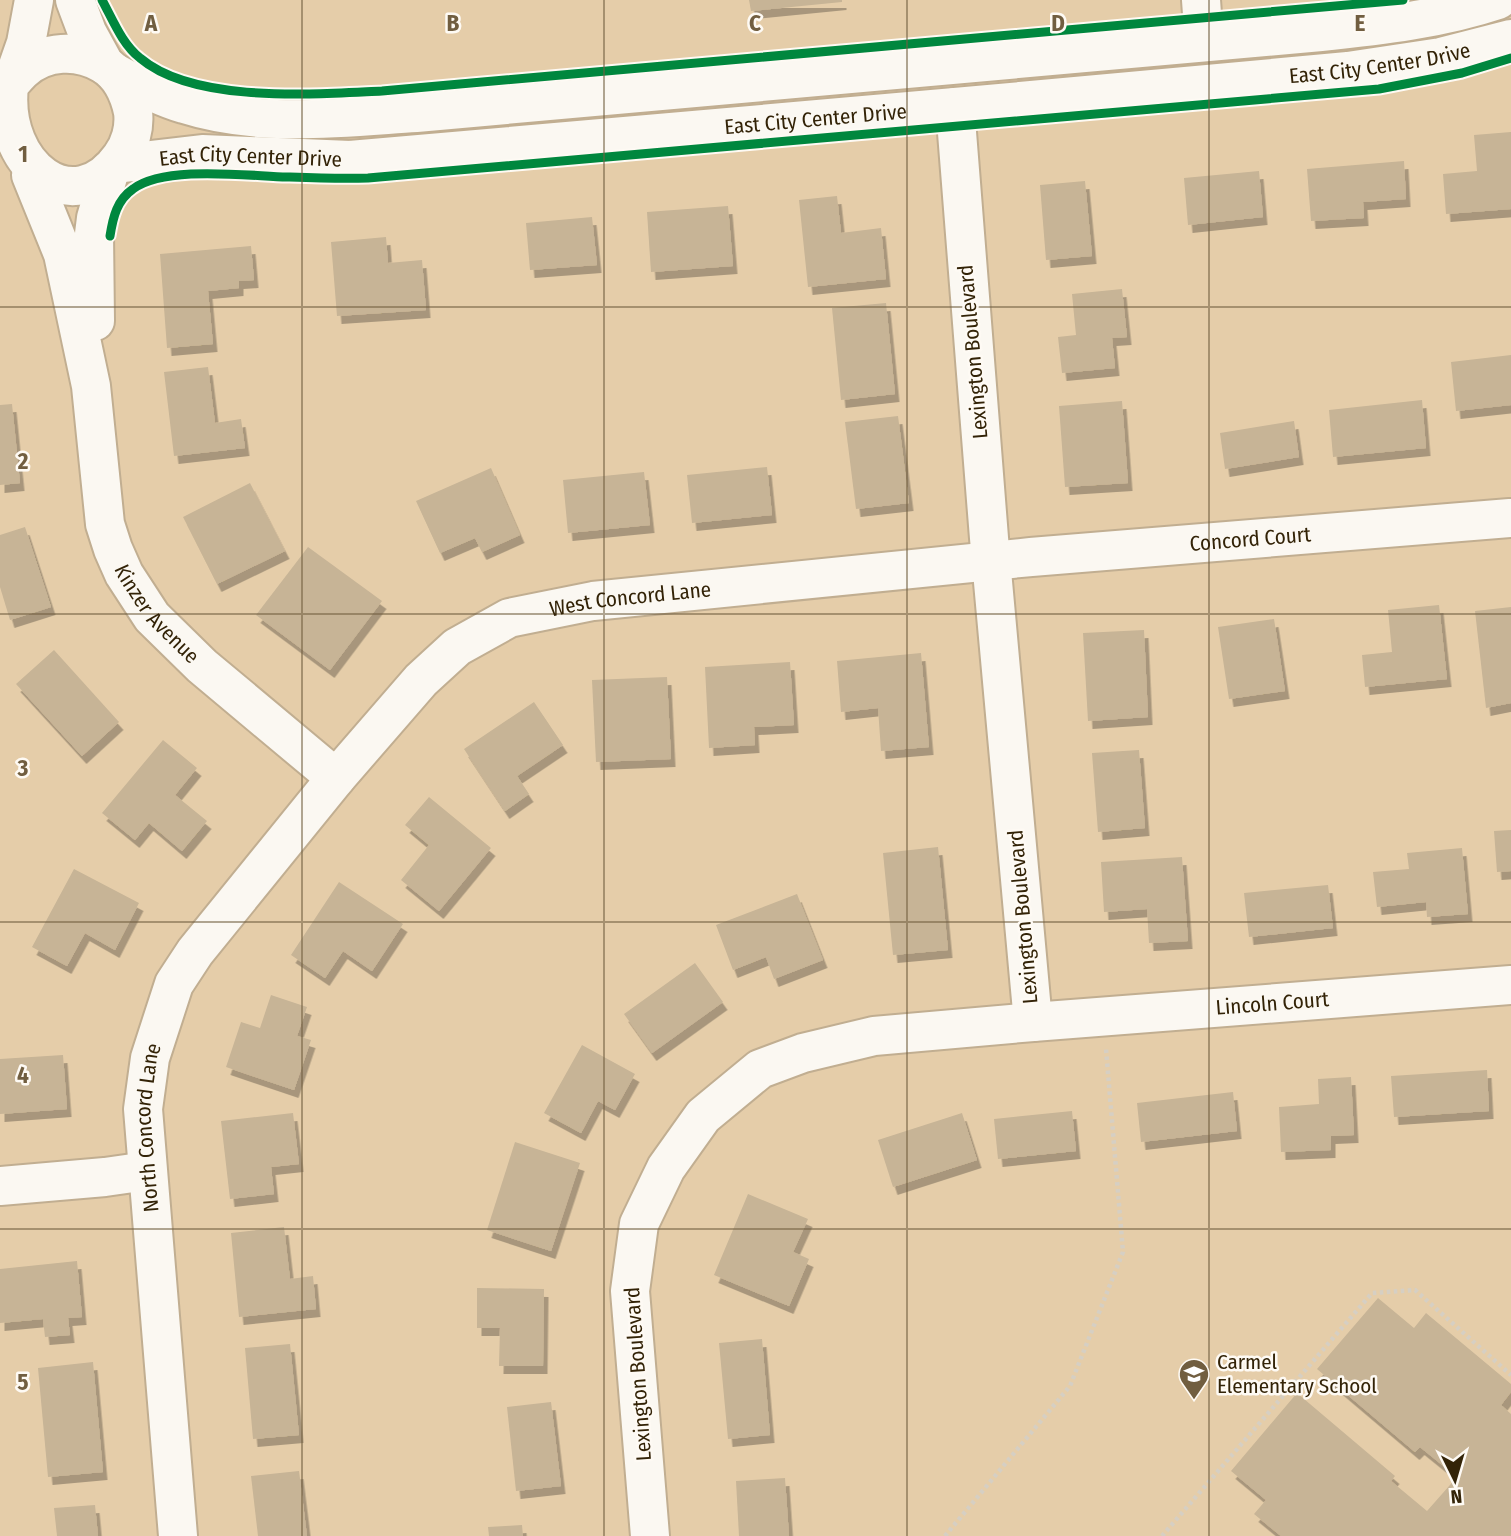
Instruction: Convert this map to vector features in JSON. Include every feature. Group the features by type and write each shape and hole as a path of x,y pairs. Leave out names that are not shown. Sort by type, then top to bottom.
{"street":[{"path":"34,0 26,43 2,101 2,134 20,172 49,184 70,186 91,181 113,167 129,142 134,118 124,86 87,32 75,0"},
{"path":"1201,0 1204,42"},
{"name":"East City Center Drive","path":"110,69 163,97 228,115 312,119 416,113 1388,25 1498,0"},
{"name":"East City Center Drive","path":"113,167 202,154 350,160 955,107 1370,68 1441,57 1511,39"},
{"path":"7,86 32,64 56,54 82,55 110,69"},
{"name":"Lexington Boulevard","path":"650,1536 630,1291 639,1224 666,1168 703,1116 761,1069 803,1053 874,1036 1033,1022 991,562 955,107"},
{"name":"Kinzer Avenue","path":"91,386 96,314 94,234 96,218 113,167"},
{"name":"Kinzer Avenue","path":"20,172 63,254 91,386 105,524 124,574 152,617 202,666 336,778"},
{"name":"Concord Court","path":"991,562 1510,518"},
{"name":"West Concord Lane","path":"336,778 421,680 457,647 509,618 593,601 991,562"},
{"name":"North Concord Lane","path":"177,1536 143,1109 150,1058 174,984 195,952 336,778"},
{"name":"Lincoln Court","path":"1033,1022 1511,985"},
{"path":"0,1186 147,1171"}],"path":[{"path":"944,1536 1070,1386 1123,1252 1103,1017"},
{"path":"1162,1536 1372,1293 1415,1290 1511,1375"}],"building":[{"path":"749,0 842,0 842,2 751,11"},
{"path":"1511,132 1511,209 1446,214 1443,174 1477,171 1474,135"},
{"path":"1404,161 1406,199 1363,202 1364,218 1311,221 1307,169"},
{"path":"1259,171 1263,217 1188,225 1184,178"},
{"path":"1085,181 1092,256 1046,260 1040,185"},
{"path":"837,196 841,233 881,228 886,279 808,287 799,200"},
{"path":"728,206 733,266 651,272 647,212"},
{"path":"592,217 597,265 530,270 526,223"},
{"path":"386,237 388,263 422,260 426,310 337,316 331,242"},
{"path":"251,246 254,280 239,281 239,288 208,291 213,344 167,348 160,254"},
{"path":"1122,289 1127,337 1112,338 1115,368 1062,373 1058,337 1076,335 1072,294"},
{"path":"886,303 895,394 841,400 832,308"},
{"path":"1511,355 1511,405 1456,411 1451,362"},
{"path":"208,367 215,423 241,419 245,448 174,456 164,372"},
{"path":"1422,400 1426,448 1333,457 1329,410"},
{"path":"1122,401 1128,483 1065,487 1059,406"},
{"path":"12,404 20,483 0,485 0,405"},
{"path":"898,416 909,503 856,509 845,422"},
{"path":"1294,421 1299,457 1225,469 1220,433"},
{"path":"767,467 772,515 692,523 687,475"},
{"path":"491,468 520,535 482,552 475,538 440,553 416,501"},
{"path":"644,472 650,525 568,533 563,480"},
{"path":"250,483 285,551 217,584 183,517"},
{"path":"25,527 51,607 10,620 0,587 0,535"},
{"path":"308,547 382,601 330,670 256,615"},
{"path":"1439,605 1447,679 1365,687 1362,655 1392,652 1388,610"},
{"path":"1511,607 1511,703 1486,708 1475,611"},
{"path":"1274,619 1285,691 1229,699 1218,627"},
{"path":"1144,630 1148,717 1088,721 1083,633"},
{"path":"54,650 119,722 82,756 16,684"},
{"path":"921,653 929,747 881,751 878,708 841,712 837,661"},
{"path":"790,662 794,725 754,727 755,745 709,748 705,667"},
{"path":"667,677 671,759 596,762 592,680"},
{"path":"534,702 563,745 517,776 529,794 505,811 464,749"},
{"path":"163,740 197,768 175,795 207,821 182,851 149,823 135,840 102,813"},
{"path":"1139,750 1145,828 1098,832 1092,753"},
{"path":"429,797 491,848 439,911 401,880 429,845 405,825"},
{"path":"1511,830 1511,871 1497,872 1494,831"},
{"path":"938,847 948,950 893,955 883,853"},
{"path":"1462,848 1468,914 1427,917 1426,902 1377,907 1373,872 1409,869 1407,853"},
{"path":"1182,857 1188,941 1149,943 1147,909 1104,912 1101,862"},
{"path":"74,869 139,903 115,950 85,933 67,966 32,947"},
{"path":"339,882 403,924 372,971 343,951 325,978 291,955"},
{"path":"1328,885 1333,928 1249,937 1244,893"},
{"path":"797,894 823,960 774,979 766,957 733,970 716,925"},
{"path":"695,963 723,1002 652,1053 624,1014"},
{"path":"271,995 307,1007 297,1036 311,1040 294,1090 226,1067 241,1022 260,1028"},
{"path":"582,1045 635,1074 615,1110 598,1101 581,1133 544,1113"},
{"path":"63,1055 67,1109 0,1114 0,1059"},
{"path":"1487,1070 1489,1111 1394,1117 1391,1076"},
{"path":"1351,1077 1354,1135 1331,1136 1331,1150 1281,1152 1279,1107 1319,1104 1318,1079"},
{"path":"1233,1092 1237,1131 1141,1142 1137,1103"},
{"path":"1072,1111 1076,1151 998,1159 994,1119"},
{"path":"293,1113 299,1164 271,1167 274,1194 230,1199 221,1121"},
{"path":"962,1113 977,1160 893,1187 878,1140"},
{"path":"515,1142 580,1163 551,1251 487,1230"},
{"path":"748,1194 808,1219 793,1252 809,1259 789,1306 714,1275"},
{"path":"284,1227 290,1279 313,1276 316,1309 239,1317 231,1233"},
{"path":"77,1261 82,1317 68,1318 70,1335 45,1337 43,1319 0,1323 0,1269"},
{"path":"477,1288 544,1289 543,1366 499,1366 500,1328 477,1328"},
{"path":"1378,1298 1414,1328 1426,1313 1511,1384 1511,1392 1501,1405 1511,1414 1511,1536 1281,1536 1254,1514 1266,1500 1231,1471 1297,1393 1395,1476 1391,1481 1427,1511 1457,1477 1420,1447 1415,1452 1317,1369"},
{"path":"762,1339 770,1435 728,1439 719,1343"},
{"path":"290,1344 299,1435 253,1439 245,1348"},
{"path":"93,1362 103,1472 48,1477 38,1368"},
{"path":"551,1402 561,1486 516,1491 507,1407"},
{"path":"299,1471 307,1536 258,1536 251,1476"},
{"path":"785,1478 789,1536 739,1536 736,1481"},
{"path":"95,1505 98,1536 57,1536 54,1508"},
{"path":"522,1525 523,1536 489,1536 488,1527"}],"cycle path":[{"path":"102,0 128,46 140,58 163,73 191,83 223,89 291,94 382,91 1403,0"},
{"path":"110,236 117,210 128,193 147,182 186,174 368,178 1379,89 1462,73 1511,58"}],"place":[{"name":"Carmel Elementary School","path":"1194,1401"}]}
